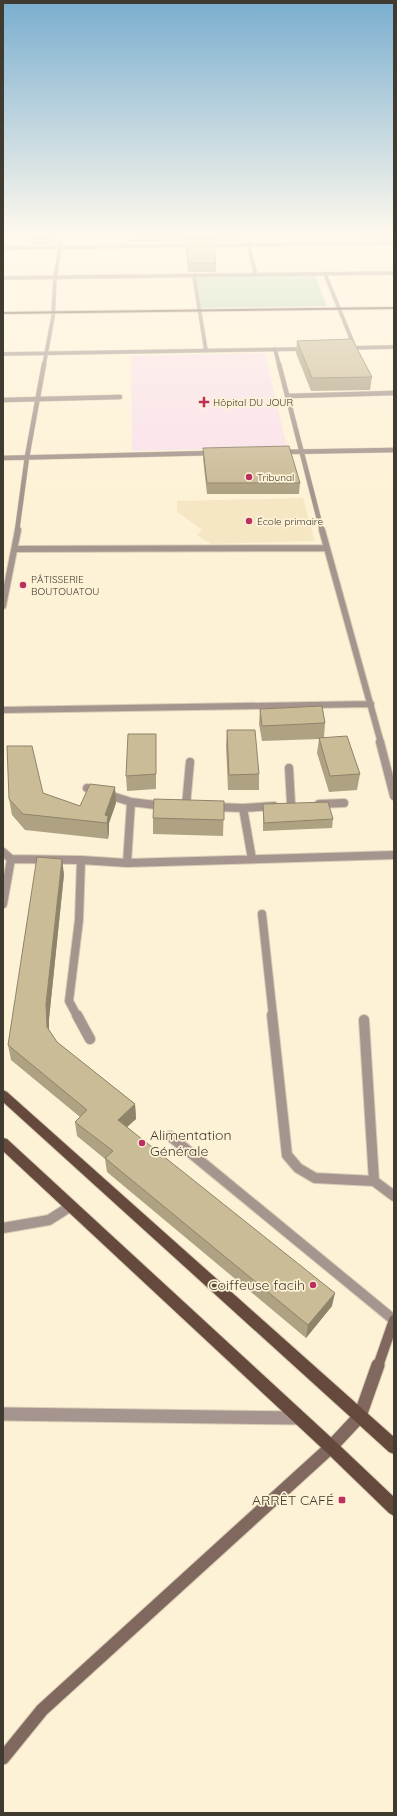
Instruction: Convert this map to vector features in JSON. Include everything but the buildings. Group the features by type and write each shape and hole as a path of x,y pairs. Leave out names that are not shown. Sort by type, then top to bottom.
{"main road":[{"path":"3,1095 394,1447"},
{"path":"3,1143 394,1508"},
{"path":"3,1758 42,1710 330,1447 360,1416 394,1320"}],"street":[{"path":"3,606 15,549 27,457 52,321"},
{"path":"202,321 206,351"},
{"path":"344,321 355,348"},
{"path":"340,348 394,347"},
{"path":"275,349 327,548 371,704 394,796"},
{"path":"3,354 311,349"},
{"path":"288,396 394,393"},
{"path":"3,400 120,397"},
{"path":"277,452 394,450"},
{"path":"3,458 223,453"},
{"path":"15,549 327,548"},
{"path":"3,710 371,704"},
{"path":"87,788 131,802 157,806 182,806 190,762"},
{"path":"207,807 242,808 295,804 289,768"},
{"path":"127,863 131,802"},
{"path":"314,804 344,803"},
{"path":"242,808 248,830 252,859"},
{"path":"3,852 11,859 81,860 127,863 394,855"},
{"path":"3,904 11,859"},
{"path":"81,860 79,920 69,1001 90,1039"},
{"path":"262,914 287,1155 298,1168 315,1178 374,1181 394,1196"},
{"path":"364,1020 374,1181"},
{"path":"170,1136 394,1320"},
{"path":"3,1228 49,1220 71,1206"},
{"path":"3,1414 299,1418"}],"shaded area":[{"name":"Hôpital DU JOUR","path":"265,353 287,447 132,451 131,356"},
{"name":"École primaire","path":"303,498 315,541 211,544 197,535 202,530 177,512 177,501"}],"place":[{"name":"Hôpital DU JOUR","path":"204,402"},
{"name":"Tribunal","path":"249,477"},
{"name":"École primaire","path":"249,521"},
{"name":"PÂTISSERIE BOUTOUATOU","path":"23,585"},
{"name":"Alimentation Générale","path":"142,1143"},
{"name":"Coiffeuse facih","path":"313,1285"},
{"name":"ARRÊT CAFÉ","path":"342,1500"}]}
